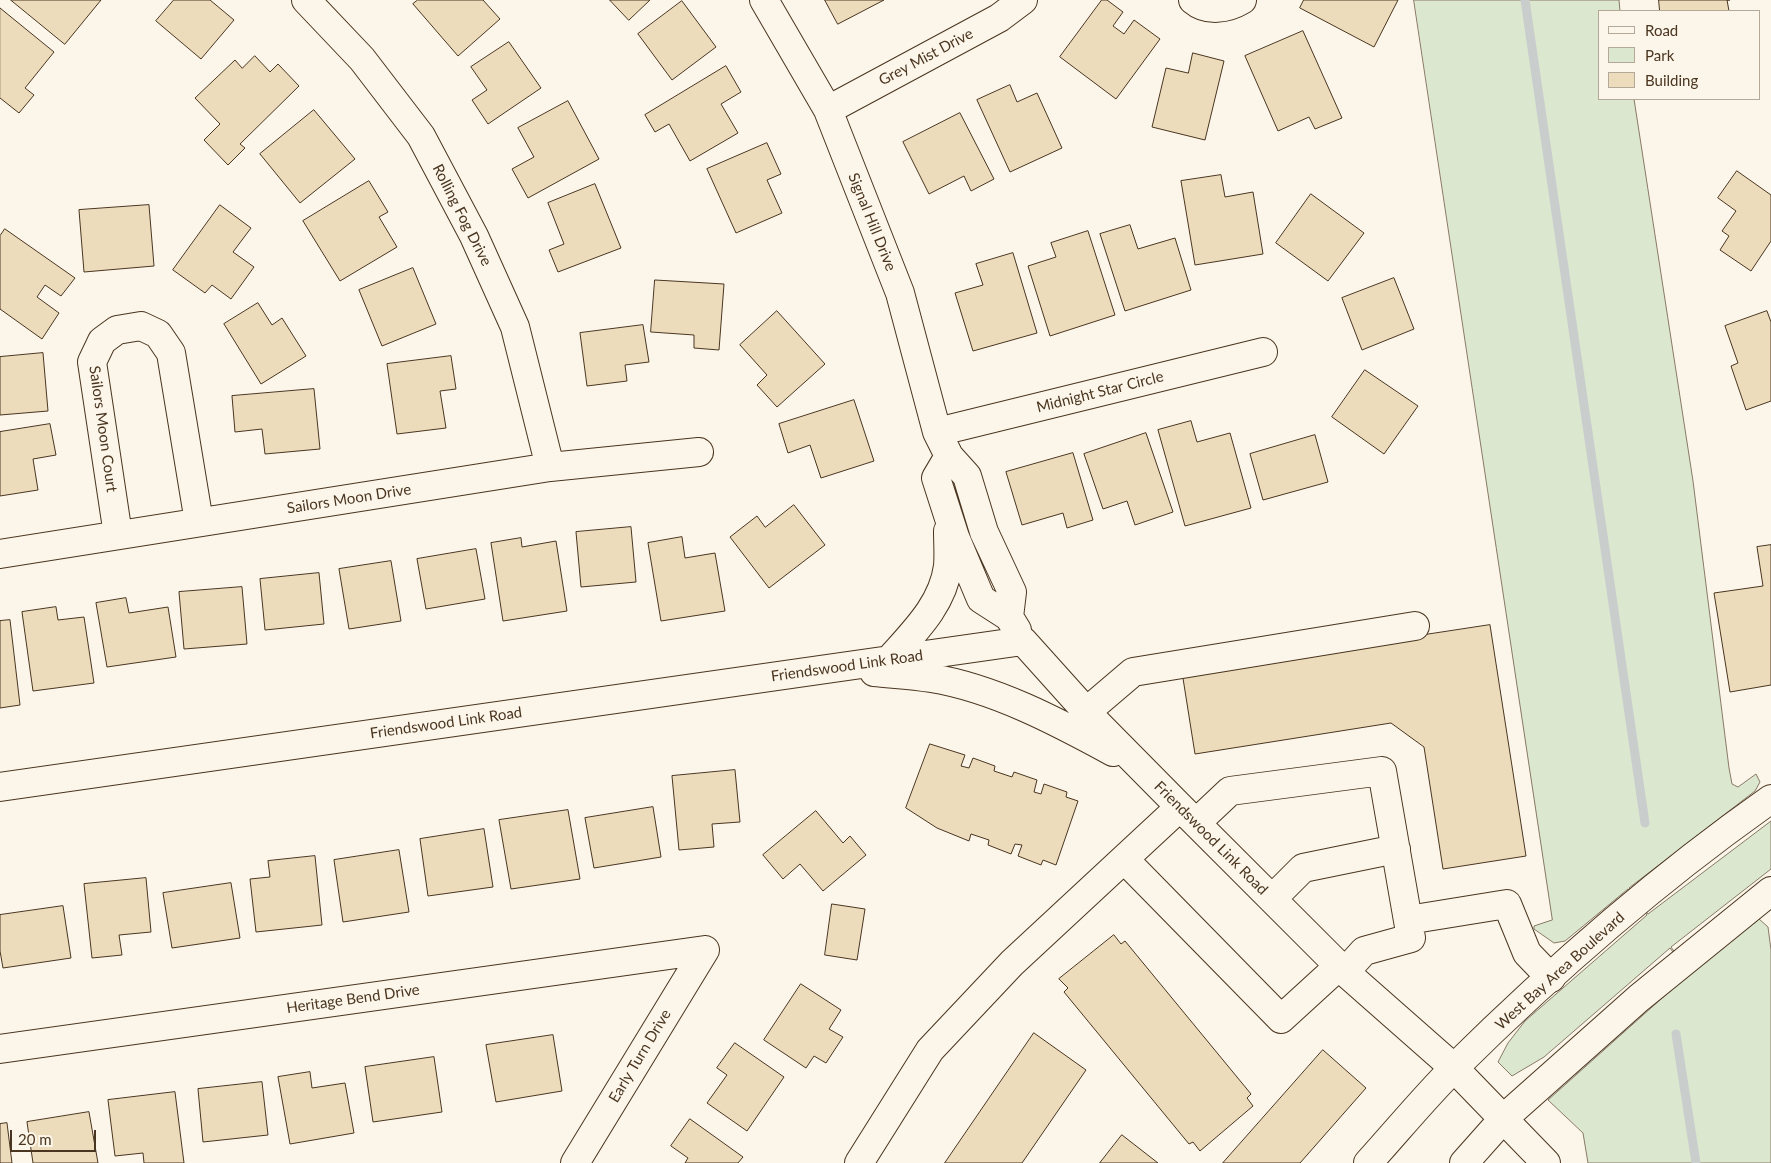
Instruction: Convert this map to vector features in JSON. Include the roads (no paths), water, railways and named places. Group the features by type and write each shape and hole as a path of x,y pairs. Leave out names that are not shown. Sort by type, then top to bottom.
{"street":[{"name":"Rolling Fog Drive","path":"306,0 362,59 421,136 474,236 515,327 550,467"},
{"name":"Signal Hill Drive","path":"764,0 828,110 900,293 943,444 967,476 984,532 1012,592 1009,617"},
{"name":"Grey Mist Drive","path":"828,110 998,18 1023,0"},
{"path":"1193,0 1199,5 1226,8 1242,0"},
{"name":"Sailors Moon Court","path":"118,535 92,362 102,341 117,330 141,326 158,334 172,353 200,522"},
{"name":"Midnight Star Circle","path":"943,444 1263,352"},
{"path":"943,444 936,478 981,599 1009,617 1023,640"},
{"name":"Sailors Moon Drive","path":"0,554 550,467 699,452"},
{"path":"890,659 922,623 939,599 948,566 948,514"},
{"path":"1086,712 1134,672 1416,626"},
{"name":"Friendswood Link Road","path":"0,787 1023,640 1086,712 1142,769 1342,969 1454,1068 1546,1163"},
{"path":"833,668 933,678 991,695 1057,721 1142,769"},
{"path":"859,1163 930,1050 1012,963 1124,859 1188,815 1230,791 1382,771 1411,938 1364,951 1281,1019 1124,859"},
{"name":"West Bay Area Boulevard","path":"1368,1163 1454,1068 1615,920 1728,829 1771,799"},
{"path":"1272,899 1303,868 1396,849"},
{"path":"1464,1163 1504,1118 1639,998 1771,891"},
{"path":"1408,920 1508,904 1527,953 1551,978"},
{"name":"Heritage Bend Drive","path":"0,1049 706,950"},
{"name":"Early Turn Drive","path":"575,1163 706,950"}],"waterway":[{"path":"1525,0 1645,823"},
{"path":"1676,1034 1696,1163"}]}
